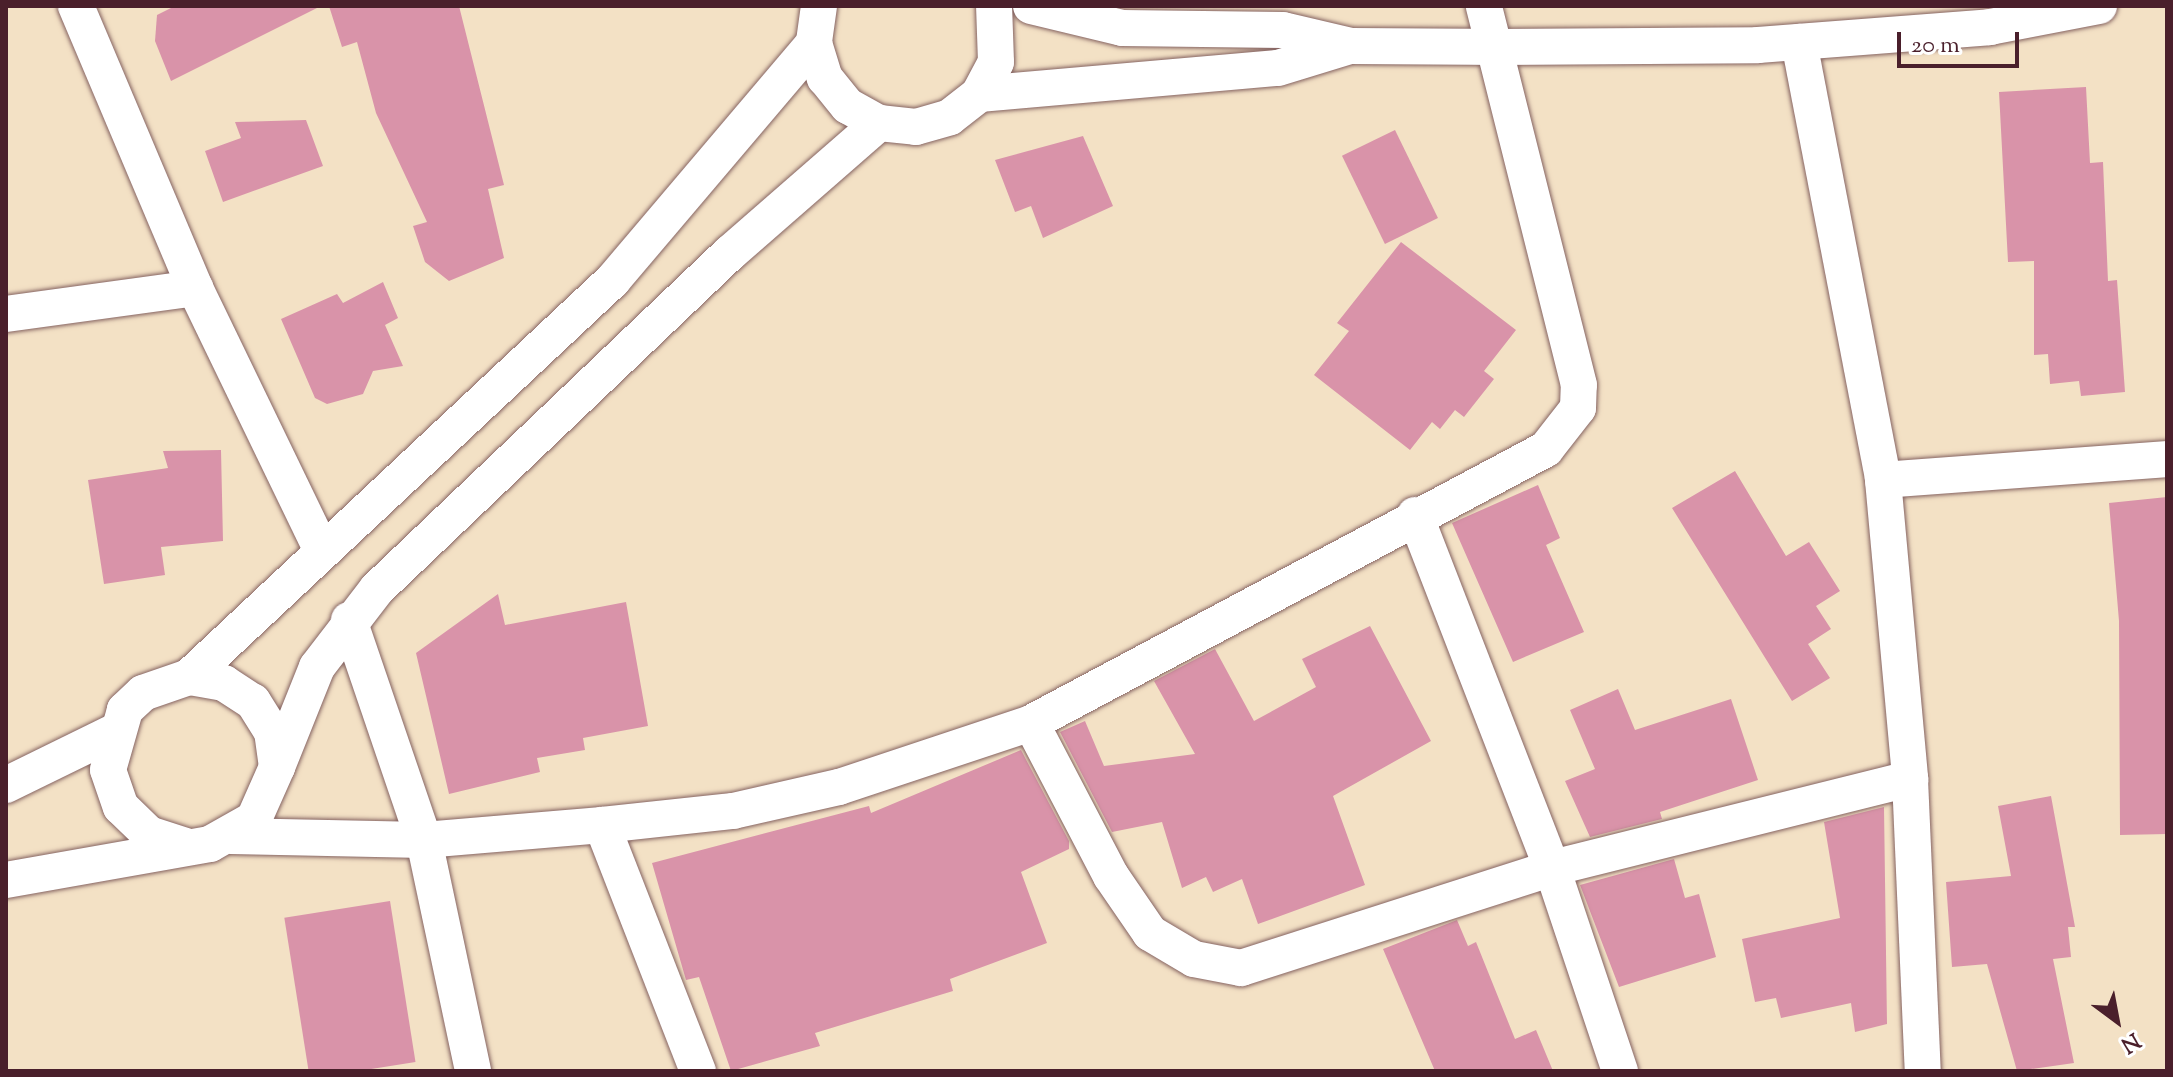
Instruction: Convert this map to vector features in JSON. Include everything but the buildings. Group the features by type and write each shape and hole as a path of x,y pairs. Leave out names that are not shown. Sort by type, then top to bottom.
{"street":[{"path":"76,6 195,288 321,549"},
{"path":"819,6 814,43 832,87 848,106 879,123 916,127 950,117 979,94 996,62 994,6"},
{"path":"1031,6 1122,28 1283,30 1351,46 1497,47 1799,42 1990,27 2099,6"},
{"path":"6,880 231,836 424,840 733,811 809,794 1031,723 1415,515 1546,449 1578,408 1579,385 1497,47 1484,6"},
{"path":"1799,42 1883,480 1910,779 1916,1070"},
{"path":"6,785 114,732 143,693 189,677 321,549 501,392 613,280 814,43"},
{"path":"979,94 1278,68 1351,46"},
{"path":"231,836 254,819 277,767 299,700 349,620 730,253 879,123"},
{"path":"6,314 195,288"},
{"path":"1883,480 2167,459"},
{"path":"1415,515 1552,868 1620,1071"},
{"path":"349,620 424,840 473,1071"},
{"path":"189,677 224,683 253,702 272,732 277,767"},
{"path":"1031,723 1142,922 1194,959 1241,968 1552,868 1910,779"},
{"path":"114,732 108,770 121,807 149,834 186,846"},
{"path":"602,825 687,1069"}]}
